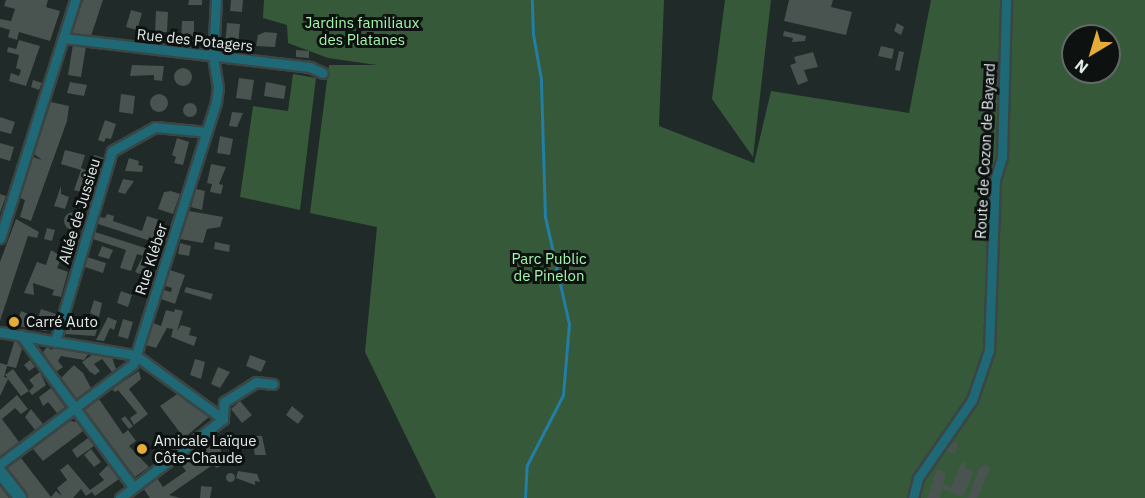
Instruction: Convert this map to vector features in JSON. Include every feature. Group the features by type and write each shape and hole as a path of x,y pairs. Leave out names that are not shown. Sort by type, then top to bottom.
{"street":[{"path":"0,237 75,0"},
{"name":"Rue Kléber","path":"0,464 133,364 207,132 218,88 213,56 216,0"},
{"name":"Route de Cozon de Bayard","path":"913,498 918,478 936,448 972,400 989,350 995,180 1002,157 1006,0"},
{"name":"Rue des Potagers","path":"63,38 309,67 323,73"},
{"name":"Allée de Jussieu","path":"55,342 112,151 155,127 207,132"},
{"path":"0,332 135,355 223,419"},
{"path":"21,335 133,488"},
{"path":"120,498 223,419 224,402 256,382 273,384"},
{"path":"0,472 20,498"}],"green space":[{"path":"264,0 664,0 659,126 754,163 771,91 909,113 931,0 1145,0 1145,498 436,498 365,352 377,227 310,213 329,65 377,65 328,58 288,43 287,25 263,18"},
{"path":"725,0 771,0 753,157 712,99"},
{"path":"293,74 316,78 300,210 240,197 253,106 288,111"}],"building":[{"path":"6,0 48,0 46,7 60,11 50,41 19,32 17,40 8,37 10,30 0,27 0,19 11,21 15,9 4,6"},
{"path":"83,0 103,0 91,36 72,33"},
{"path":"189,0 202,0 202,5 188,5"},
{"path":"231,0 243,0 242,12 230,11"},
{"path":"789,0 833,0 831,7 852,12 846,35 784,21"},
{"path":"131,10 142,13 137,30 126,27"},
{"path":"156,11 168,12 167,32 155,32"},
{"path":"182,21 194,21 194,42 181,41"},
{"path":"227,23 240,24 238,47 225,46"},
{"path":"897,23 904,27 901,35 894,31"},
{"path":"784,31 806,36 805,41 792,42 793,38 783,36"},
{"path":"265,32 277,33 275,47 256,46 258,35"},
{"path":"19,40 40,46 26,86 9,81 11,73 19,76 21,70 16,68 19,55 7,52 8,47 16,49"},
{"path":"73,44 86,46 81,77 68,75"},
{"path":"881,46 894,49 892,59 878,56"},
{"path":"296,50 309,51 309,58 296,57"},
{"path":"899,51 904,52 900,71 895,70"},
{"path":"813,52 818,67 804,70 808,81 798,85 790,65 796,63 794,57"},
{"path":"132,65 164,66 162,81 154,80 154,75 130,76"},
{"path":"183,68 189,71 192,77 189,83 183,86 177,83 174,77 177,71"},
{"path":"239,78 254,80 251,100 236,98"},
{"path":"33,80 42,83 39,90 31,87"},
{"path":"70,82 87,85 84,96 67,93"},
{"path":"266,82 286,86 284,99 264,96"},
{"path":"121,94 135,96 133,114 119,112"},
{"path":"159,94 165,97 168,103 165,109 159,112 153,109 150,103 153,97"},
{"path":"51,102 69,106 67,121 31,221 20,217 25,200 20,198 33,157 42,160 34,154"},
{"path":"187,103 193,103 197,110 193,117 187,117 183,113 183,107"},
{"path":"232,112 243,113 237,127 229,126"},
{"path":"0,117 15,122 11,134 0,131"},
{"path":"105,120 116,124 111,139 106,138 104,142 98,140"},
{"path":"220,136 233,139 230,155 217,153"},
{"path":"177,138 189,142 183,165 174,163 176,157 172,155"},
{"path":"0,143 14,147 10,161 0,158"},
{"path":"65,150 85,155 81,168 86,170 90,168 94,155 104,158 99,174 89,171 82,187 86,189 84,193 74,190 81,170 61,164"},
{"path":"129,158 139,161 138,165 143,166 142,172 125,171"},
{"path":"211,164 226,167 219,184 223,185 221,194 210,192 212,184 207,183"},
{"path":"123,179 134,181 125,194 118,192"},
{"path":"61,186 61,194 69,197 65,209 54,206"},
{"path":"196,189 205,191 202,210 191,207"},
{"path":"171,191 180,194 173,214 158,209 164,192"},
{"path":"0,194 6,196 0,213"},
{"path":"189,211 223,217 220,227 207,229 203,243 180,239"},
{"path":"73,212 79,215 82,221 79,227 73,230 67,227 64,221 67,215"},
{"path":"107,214 114,216 113,221 142,231 147,216 160,220 155,235 165,238 163,245 98,224 100,217 105,218"},
{"path":"16,219 39,232 37,238 28,236 0,321 0,262"},
{"path":"47,228 55,230 52,241 44,239"},
{"path":"95,232 161,253 158,260 137,254 131,271 120,268 126,250 93,239"},
{"path":"215,242 230,245 229,252 214,249"},
{"path":"180,243 191,246 189,256 178,254"},
{"path":"102,246 113,250 109,259 98,256"},
{"path":"51,250 62,257 57,268 68,272 61,297 52,295 54,290 33,283 34,295 24,293 37,262 46,265"},
{"path":"87,257 106,263 103,273 85,267"},
{"path":"142,258 153,263 149,274 154,275 147,294 140,292 145,276 135,272"},
{"path":"170,270 185,275 175,304 161,299 164,290 171,292 172,288 165,286"},
{"path":"186,287 213,294 211,300 184,292"},
{"path":"121,291 132,295 128,307 117,303"},
{"path":"94,300 102,303 99,317 90,313"},
{"path":"41,309 56,314 51,327 46,331 8,324 11,314 19,317 21,311 38,318"},
{"path":"175,309 183,311 177,331 181,325 191,328 189,335 197,337 194,346 171,337 173,329 167,328 156,348 146,345 153,323 161,326 166,310 174,312"},
{"path":"70,314 99,323 95,336 64,334"},
{"path":"108,317 117,321 114,330 110,328 104,341 96,340"},
{"path":"123,319 133,322 128,339 118,336"},
{"path":"15,339 22,349 16,368 7,366 4,377 8,378 5,375 13,369 29,391 21,396 8,379 0,396 0,363 7,365"},
{"path":"47,347 52,350 54,347 89,353 84,360 61,356 58,361 63,367 56,372 43,352"},
{"path":"93,354 112,357 116,369 112,372 102,359 94,364 100,371 95,375 90,372 82,362"},
{"path":"250,355 266,361 261,372 246,366"},
{"path":"195,359 205,362 201,379 190,375"},
{"path":"30,360 35,367 29,371 24,365"},
{"path":"74,365 83,373 91,388 76,399 61,378"},
{"path":"218,367 230,372 220,388 211,384"},
{"path":"139,371 141,379 129,389 148,414 134,425 130,418 137,413 118,390 115,392 112,389"},
{"path":"40,372 46,385 32,395 29,391 34,386 29,380"},
{"path":"51,388 65,407 57,413 48,402 43,406 39,397"},
{"path":"180,392 209,417 184,438 160,406"},
{"path":"17,395 28,409 21,414 15,408 2,419 19,442 0,456 0,410"},
{"path":"99,399 123,434 128,430 136,441 129,446 149,467 135,477 85,410"},
{"path":"240,401 252,415 242,423 231,409"},
{"path":"292,406 304,416 298,424 286,415"},
{"path":"31,409 43,424 35,430 25,417"},
{"path":"125,416 133,426 129,429 121,419"},
{"path":"70,421 77,422 83,431 43,461 33,449"},
{"path":"251,436 262,436 266,455 255,455"},
{"path":"88,438 94,446 77,458 72,450"},
{"path":"219,440 223,465 216,468 214,464 169,495 180,498 150,498 143,488 157,478 163,487 186,471 179,462 205,442"},
{"path":"947,441 958,443 955,454 943,451"},
{"path":"91,449 101,462 94,467 84,455"},
{"path":"21,458 51,497 56,491 62,496 57,488 67,480 60,470 68,464 90,490 104,480 99,474 108,465 119,479 95,496 92,492 86,496 81,489 73,498 28,498 6,469"},
{"path":"962,461 967,463 965,468 974,471 963,497 942,489 940,498 927,498 937,469 946,473 943,484 951,488"},
{"path":"986,464 990,469 977,498 968,498 979,468"},
{"path":"238,471 257,474 260,482 255,481 255,485 236,478"},
{"path":"230,472 235,477 230,482 225,477"},
{"path":"0,486 9,498 0,498"},
{"path":"201,486 212,487 210,498 200,498"}],"waterway":[{"path":"525,498 527,465 563,395 569,324 545,217 541,79 533,34 532,0"}],"place":[{"name":"Carré Auto","path":"14,322"},
{"name":"Amicale Laïque Côte-Chaude","path":"142,449"}],"park label":[{"name":"Jardins familiaux des Platanes","path":"362,30"},
{"name":"Parc Public de Pinelon","path":"549,266"}]}
